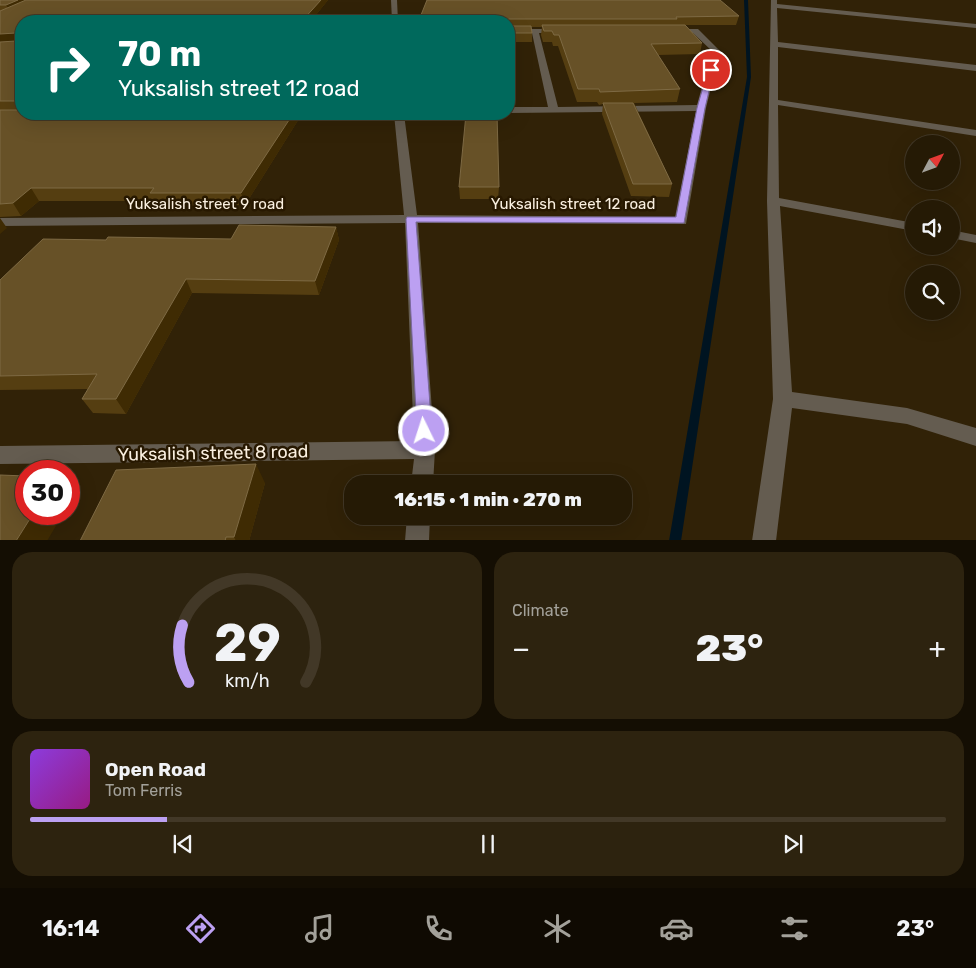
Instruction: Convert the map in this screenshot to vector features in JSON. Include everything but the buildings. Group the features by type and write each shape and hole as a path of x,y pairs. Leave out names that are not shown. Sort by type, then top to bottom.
{"street":[{"path":"394,0 395,15"},
{"path":"764,540 783,399 773,201 774,3 976,26"},
{"path":"515,31 565,31"},
{"path":"535,31 554,110"},
{"name":"Yuksalish street 12 road","path":"411,219 681,220 701,108 716,51 695,31 665,31"},
{"path":"774,44 976,68"},
{"path":"775,102 976,133"},
{"path":"515,110 701,108"},
{"path":"400,120 411,219 425,450 423,475"},
{"path":"773,201 905,225"},
{"name":"Yuksalish street 9 road","path":"0,222 411,219"},
{"path":"960,235 976,238"},
{"path":"783,399 907,416 976,437"},
{"name":"Yuksalish street 8 road","path":"0,455 425,450"},
{"path":"417,540 418,525"}],"waterway":[{"path":"675,540 749,77 746,0"}],"route":[{"path":"424,431 411,219 681,220 701,108 711,70"}]}
